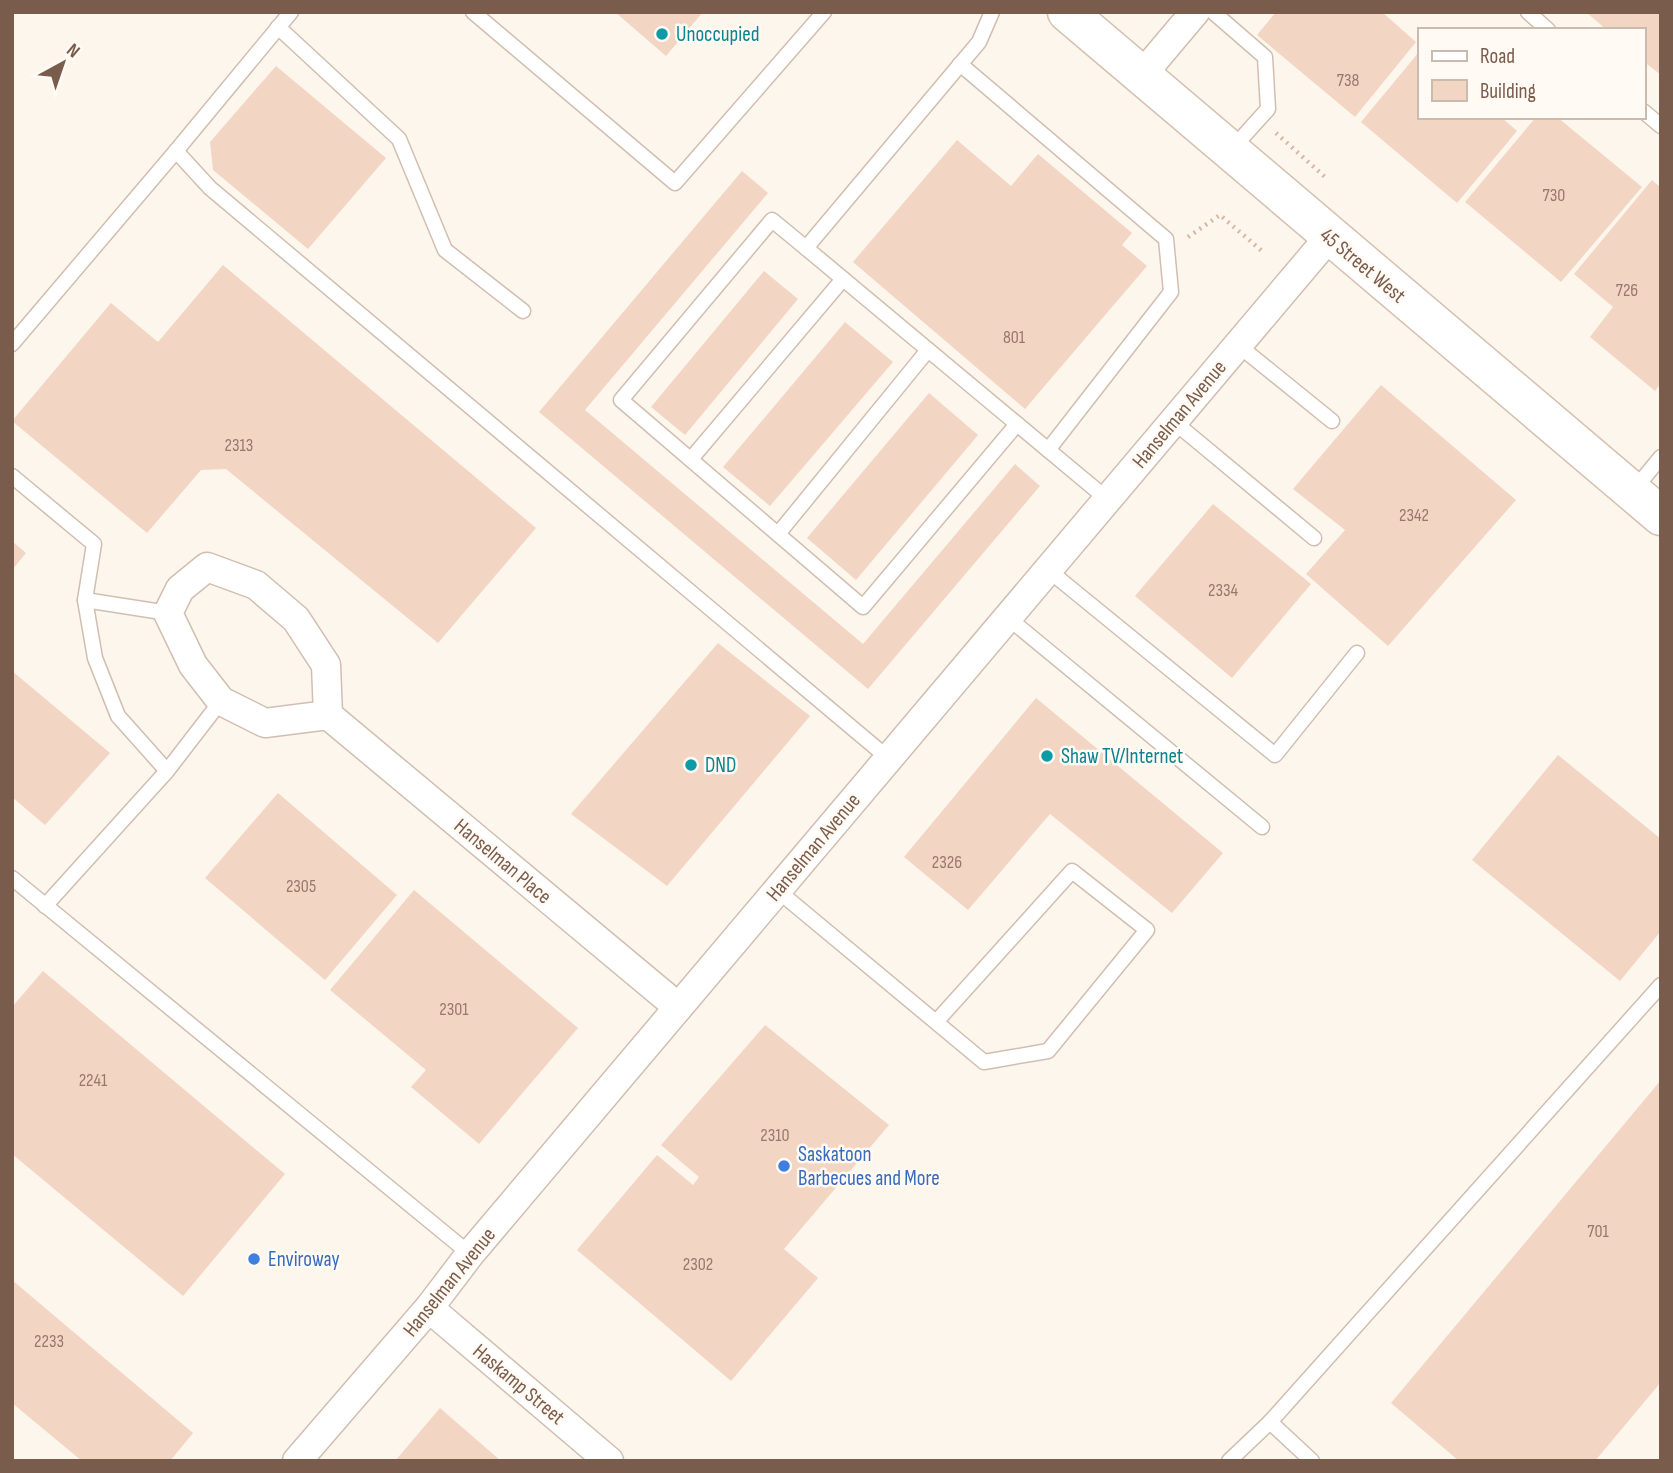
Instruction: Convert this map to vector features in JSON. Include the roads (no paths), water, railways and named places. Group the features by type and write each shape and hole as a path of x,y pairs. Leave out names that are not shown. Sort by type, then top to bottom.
{"main road":[{"name":"45 Street West","path":"1067,12 1661,516"}],"street":[{"path":"1140,76 1195,12"},
{"name":"Hanselman Avenue","path":"297,1461 429,1308 470,1255 678,1007 1330,236"},
{"path":"207,567 256,585 296,619 326,665 328,715 265,723 221,702 193,665 168,613 180,589 207,567"},
{"name":"Hanselman Place","path":"328,715 678,1007"},
{"name":"Haskamp Street","path":"429,1308 609,1461"}],"lane":[{"path":"12,344 291,12"},
{"path":"473,12 675,183 824,12"},
{"path":"806,248 979,42 992,12"},
{"path":"1213,12 1265,57 1268,110 1230,151"},
{"path":"1528,12 1546,28"},
{"path":"278,27 399,139 445,250 523,311"},
{"path":"960,65 1166,239 1171,292 1048,450"},
{"path":"1645,113 1661,126"},
{"path":"176,151 210,188 888,758"},
{"path":"1017,424 863,607 621,400 772,219 1107,499"},
{"path":"691,459 844,279"},
{"path":"1238,345 1332,421"},
{"path":"778,534 928,350"},
{"path":"1173,421 1314,538"},
{"path":"1632,492 1661,457"},
{"path":"12,476 94,544 85,600 95,658 118,716 167,771"},
{"path":"1047,569 1275,755 1357,653"},
{"path":"85,600 168,613"},
{"path":"1007,617 1262,828"},
{"path":"45,906 167,771 221,702"},
{"path":"777,890 984,1062 1048,1051 1147,930 1072,871 936,1022"},
{"path":"12,878 470,1255"},
{"path":"1229,1461 1270,1422 1661,985"},
{"path":"1270,1422 1312,1461"}],"place":[{"name":"Unoccupied","path":"662,34"},
{"name":"Shaw TV/Internet","path":"1047,756"},
{"name":"DND","path":"691,765"},
{"name":"Saskatoon Barbecues and More","path":"784,1166"},
{"name":"Enviroway","path":"254,1259"}]}
